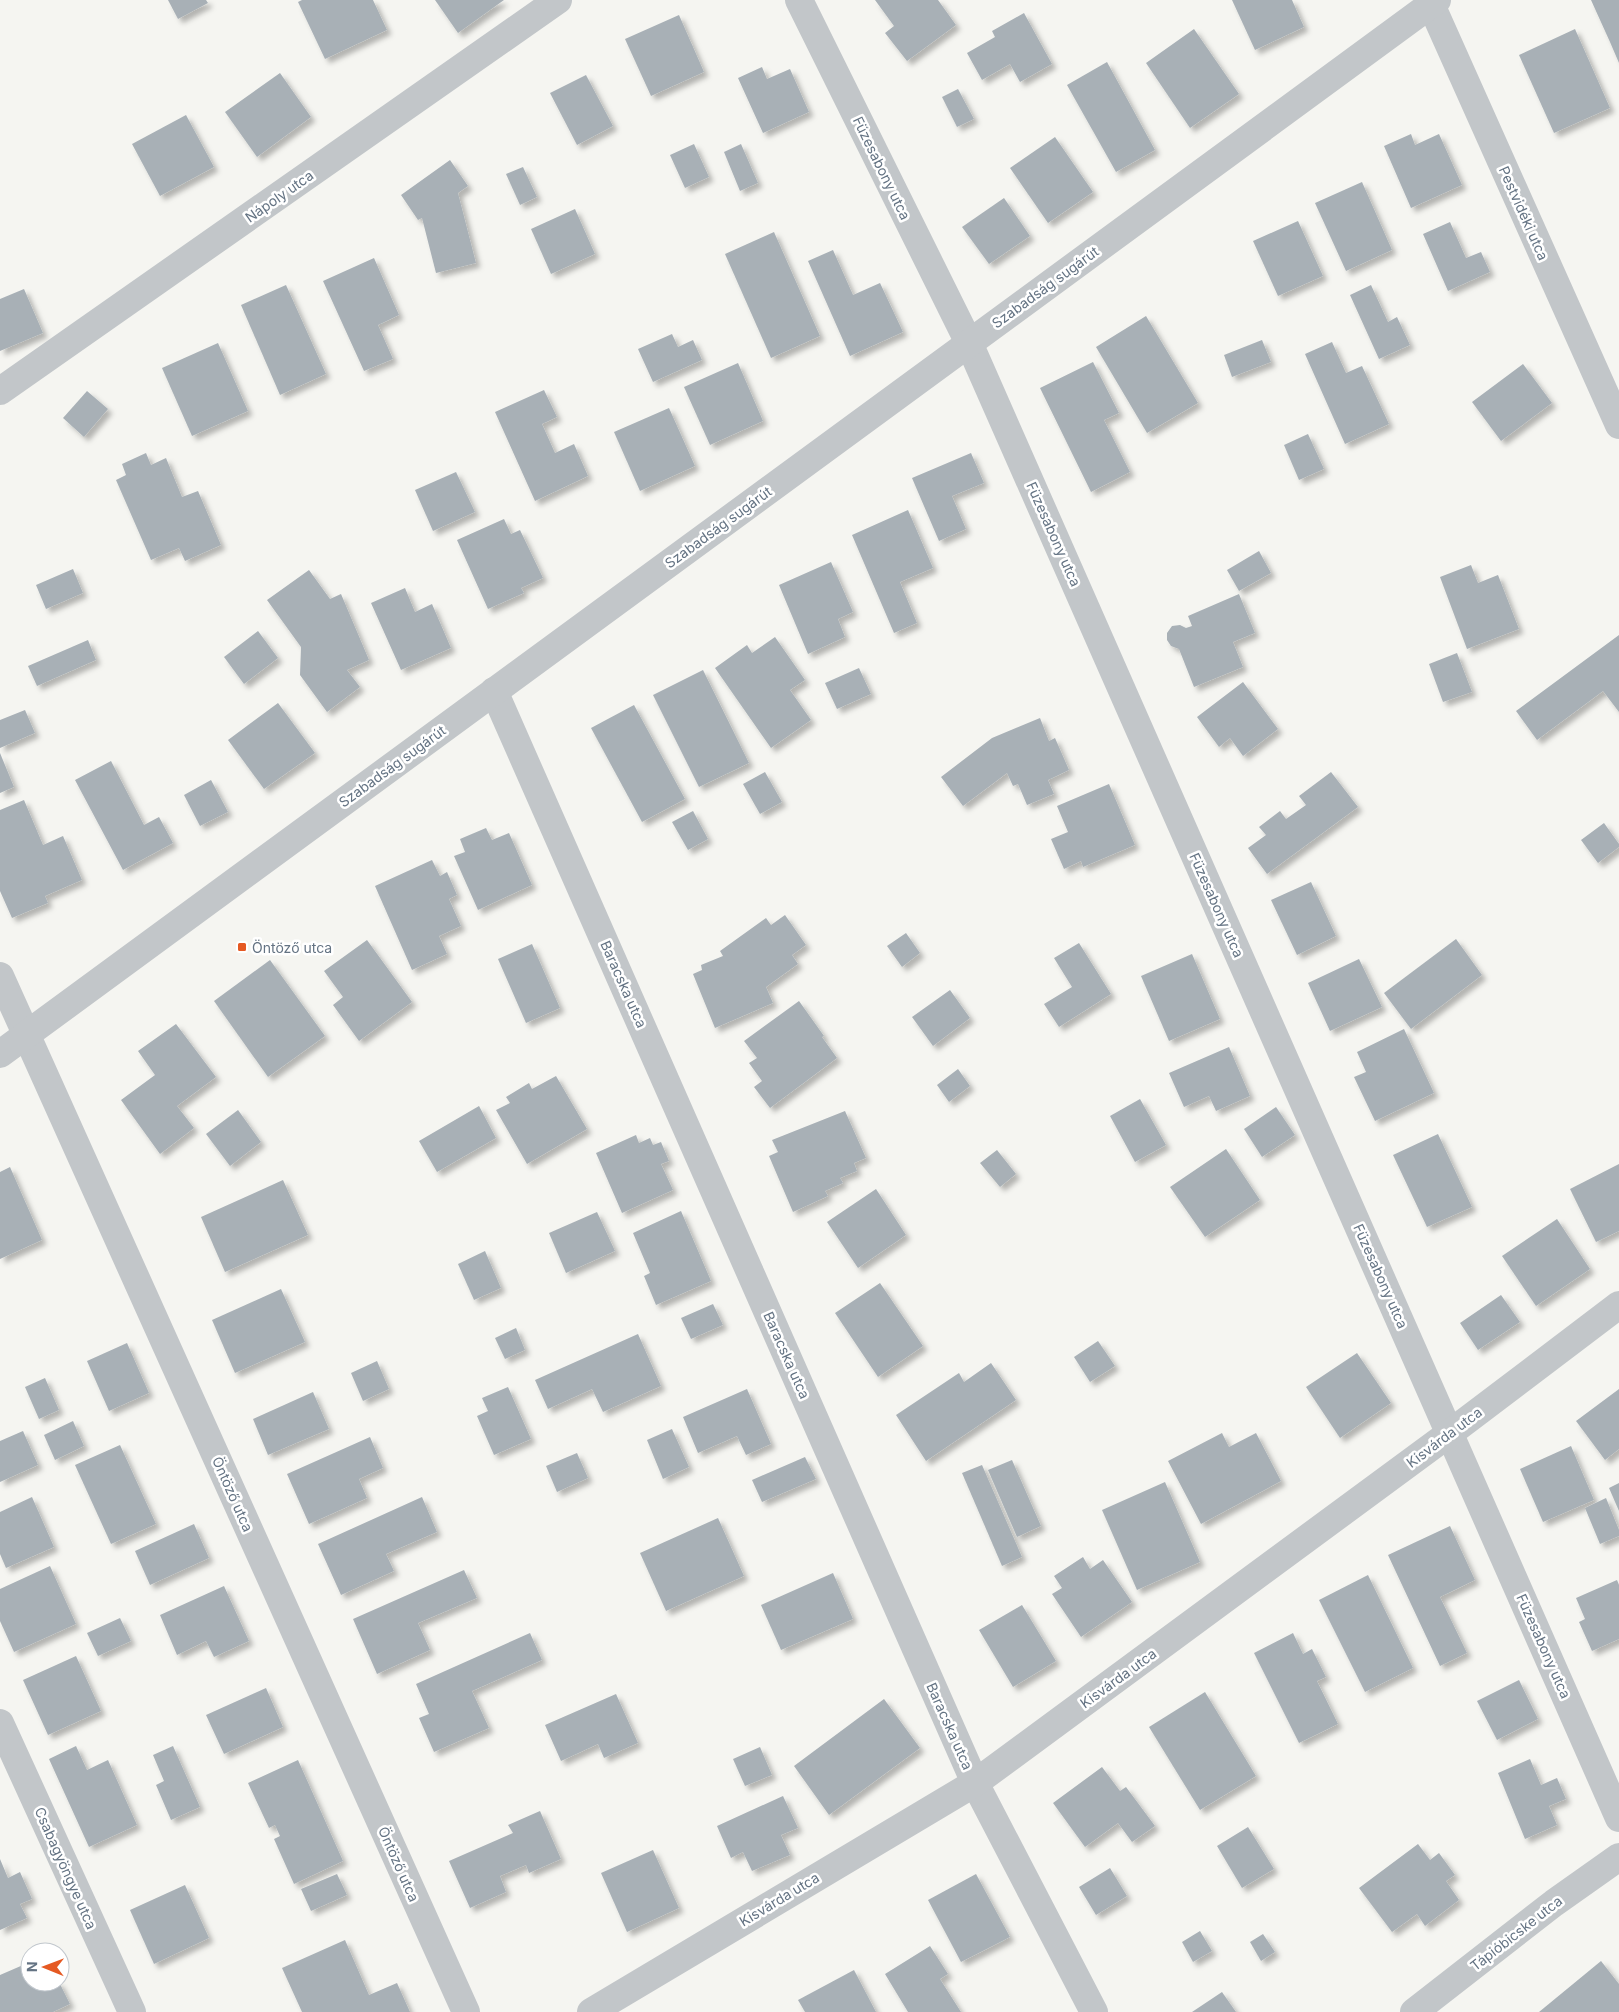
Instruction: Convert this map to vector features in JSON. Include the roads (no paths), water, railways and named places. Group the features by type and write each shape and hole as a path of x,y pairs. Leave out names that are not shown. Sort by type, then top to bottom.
{"street":[{"name":"Nápoly utca","path":"0,391 558,0"},
{"name":"Füzesabony utca","path":"799,0 969,343 1619,1818"},
{"name":"Szabadság sugárút","path":"0,1054 1432,1"},
{"name":"Pestvidéki utca","path":"1432,1 1619,426"},
{"name":"Baracska utca","path":"494,691 975,1783 1094,2012"},
{"name":"Öntöző utca","path":"0,976 466,2012"},
{"name":"Kisvárda utca","path":"591,2012 975,1783 1450,1433 1619,1305"},
{"name":"Csabagyöngye utca","path":"0,1723 132,2012"},
{"name":"Tápióbicske utca","path":"1414,2012 1554,1903 1619,1857"}],"place":[{"name":"Öntöző utca","path":"242,947"}]}
